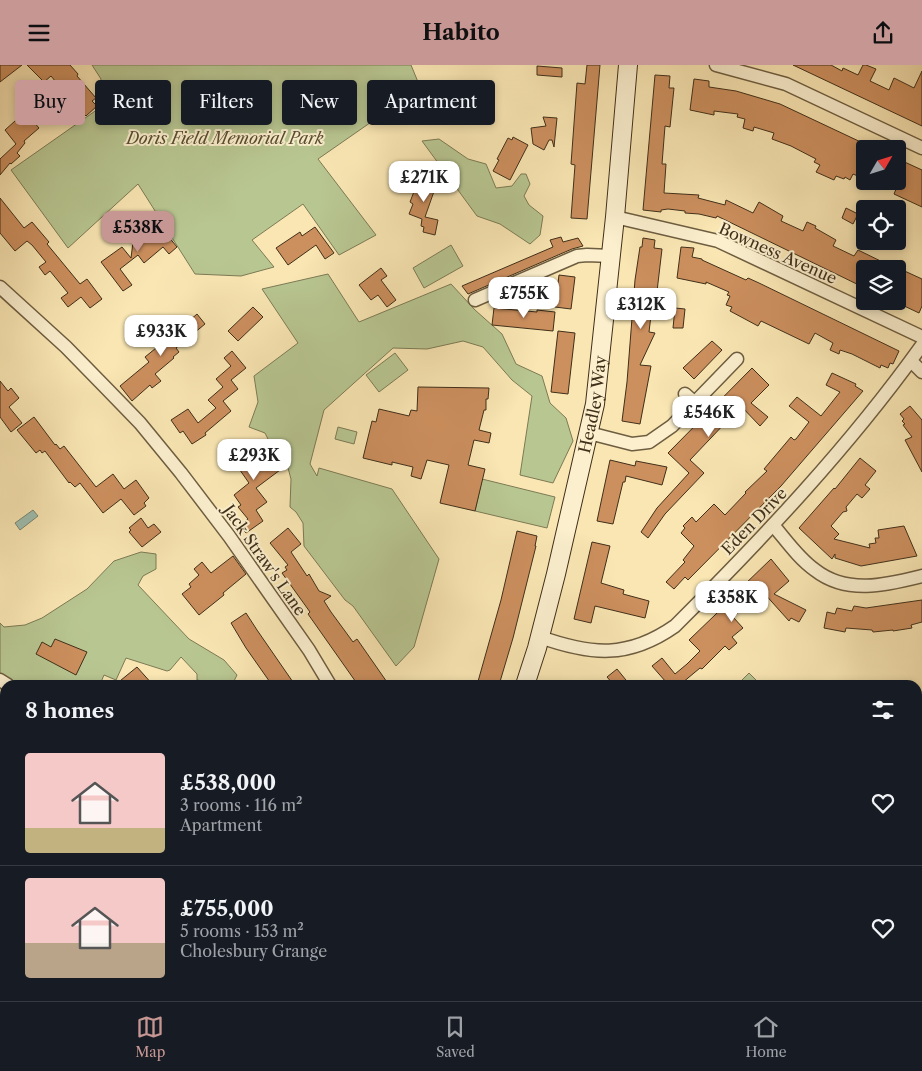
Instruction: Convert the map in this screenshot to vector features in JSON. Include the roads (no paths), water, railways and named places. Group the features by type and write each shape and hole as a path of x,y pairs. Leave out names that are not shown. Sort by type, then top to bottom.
{"main road":[{"name":"Headley Way","path":"527,680 538,643 589,433 598,374 611,256 628,65"},
{"name":"Headley Way","path":"532,680 538,643"}],"street":[{"path":"716,65 786,84 922,149"},
{"name":"Bowness Avenue","path":"615,217 718,241 922,337"},
{"path":"475,300 577,256 611,256"},
{"name":"Jack Straw's Lane","path":"0,287 66,347 158,444 229,536 309,650 327,680"},
{"name":"Eden Drive","path":"538,643 611,652 638,646 662,636 675,626 816,479 851,438 922,345"},
{"path":"589,433 632,444 649,442 672,426 690,398 737,359"},
{"path":"911,361 922,372"},
{"path":"773,525 807,564 824,577 853,585 871,587 922,576"}],"park label":[{"name":"Doris Field Memorial Park","path":"225,138"}]}
